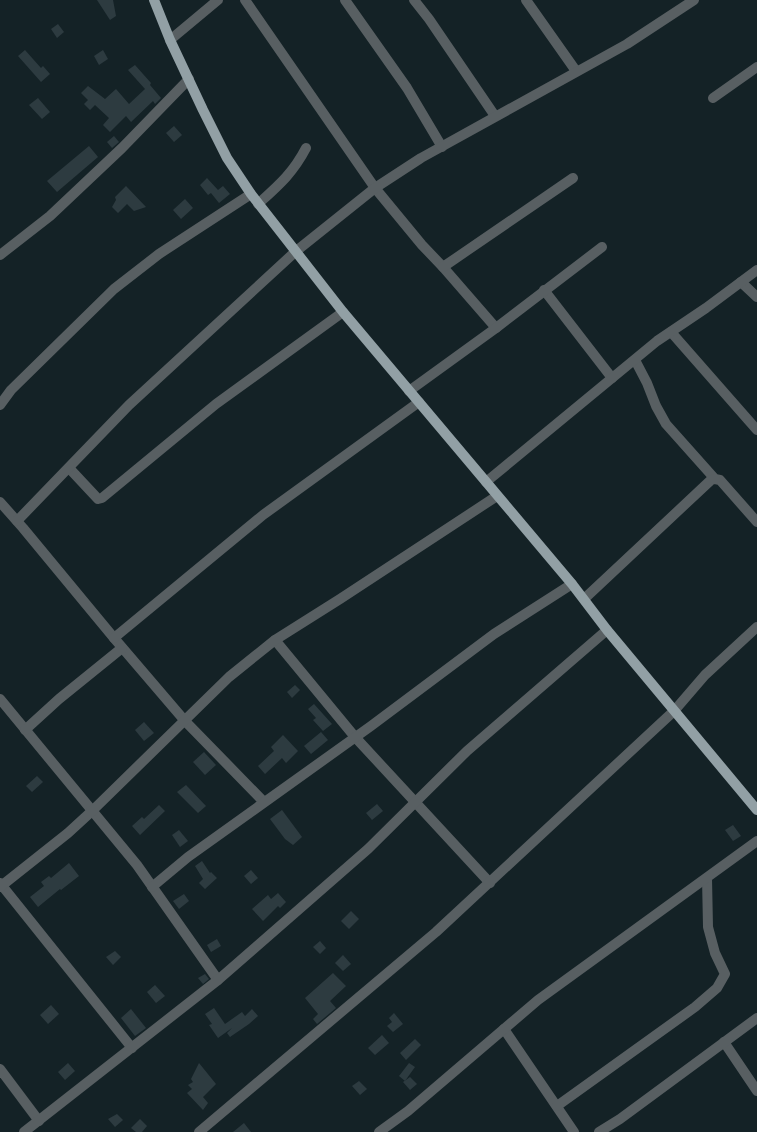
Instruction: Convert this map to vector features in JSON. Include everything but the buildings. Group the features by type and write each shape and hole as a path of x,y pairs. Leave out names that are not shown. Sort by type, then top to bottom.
{"main road":[{"path":"154,0 170,40 228,158 258,204 343,312 572,584 607,630 757,810"}],"street":[{"path":"170,40 218,0"},
{"path":"245,0 375,188 422,245 443,266 496,328"},
{"path":"345,0 407,88 442,147"},
{"path":"414,0 429,19 495,116"},
{"path":"526,0 576,71"},
{"path":"17,521 129,405 295,252 375,188 421,158 627,44 694,0"},
{"path":"713,98 757,67"},
{"path":"0,256 50,216 122,148 189,79"},
{"path":"258,204 286,179 306,148"},
{"path":"443,266 573,178"},
{"path":"0,405 11,390 114,289 159,254 251,194"},
{"path":"409,391 496,328 602,247"},
{"path":"486,482 635,360 757,270"},
{"path":"742,282 757,297"},
{"path":"544,290 612,378"},
{"path":"68,468 98,499 102,498 216,404 343,312"},
{"path":"671,332 757,430"},
{"path":"635,360 666,424 715,479 720,480 757,522"},
{"path":"114,638 263,515 419,402"},
{"path":"584,599 711,480 715,479"},
{"path":"132,1048 1,885 68,833 229,677 275,640 497,496"},
{"path":"0,502 185,721 264,802"},
{"path":"152,887 188,857 355,737 494,634 572,584"},
{"path":"24,1132 218,980 368,849 466,752 607,630"},
{"path":"199,1132 436,932 674,711 705,675 756,630"},
{"path":"275,640 355,737 490,883"},
{"path":"25,730 59,699 122,648"},
{"path":"0,699 137,866 218,980"},
{"path":"379,1132 408,1110 538,1000 757,841"},
{"path":"557,1106 695,1007 717,988 725,974 715,953 708,927 707,878"},
{"path":"600,1132 620,1119 757,1018"},
{"path":"504,1029 574,1132"},
{"path":"724,1042 757,1091"},
{"path":"0,1069 39,1121"}]}
